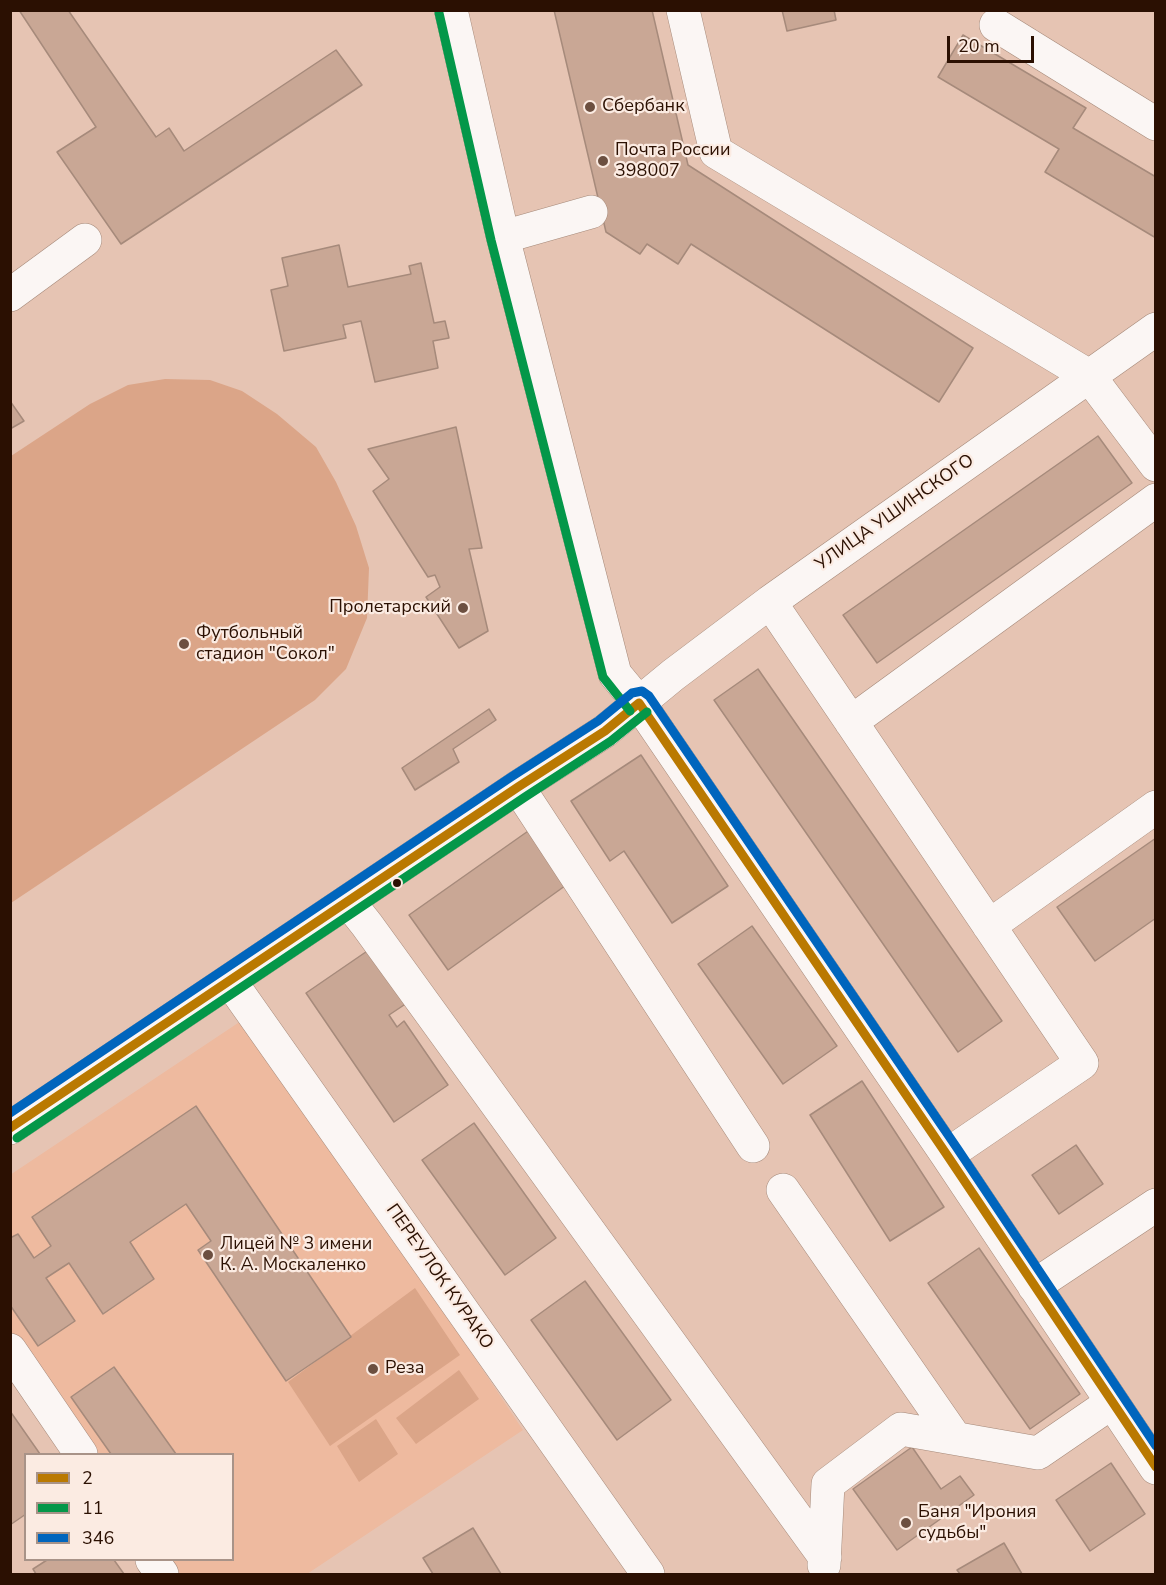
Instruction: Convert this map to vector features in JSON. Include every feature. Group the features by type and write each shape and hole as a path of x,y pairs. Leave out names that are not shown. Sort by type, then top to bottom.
{"street":[{"path":"452,10 503,237 615,674 639,703 1155,1468"},
{"path":"682,10 716,152 1089,376 1155,465"},
{"path":"996,25 1155,124"},
{"path":"503,237 591,212"},
{"path":"10,295 86,240"},
{"name":"УЛИЦА УШИНСКОГО","path":"10,1128 605,731 672,675 770,602 1155,329"},
{"path":"851,722 1155,500"},
{"path":"770,602 1082,1064 946,1155"},
{"path":"518,787 753,1146"},
{"path":"989,926 1155,807"},
{"path":"348,901 824,1566"},
{"name":"ПЕРЕУЛОК КУРАКО","path":"230,981 648,1575"},
{"path":"783,1190 955,1438"},
{"path":"1034,1286 1155,1205"},
{"path":"10,1350 80,1453"},
{"path":"824,1566 828,1484 901,1428 1038,1453 1111,1403"},
{"path":"153,1561 162,1575"}],"shaded area":[{"name":"Футбольный стадион \"Сокол\"","path":"165,379 210,380 242,391 277,414 316,447 336,482 356,526 369,568 367,618 346,669 315,700 11,903 11,456 90,404 128,385"},
{"name":"Лицей № 3 имени К. А. Москаленко","path":"247,1017 523,1430 307,1574 171,1574 162,1561 234,1561 234,1453 90,1453 11,1334 10,1175"},
{"name":"Реза","path":"415,1288 460,1355 330,1446 288,1382"},
{"name":"Реза","path":"459,1370 479,1399 416,1444 396,1418"},
{"name":"Реза","path":"376,1419 398,1454 359,1482 337,1446"}],"building":[{"path":"19,10 68,10 156,137 169,128 184,151 336,50 362,85 121,244 57,152 96,127"},
{"path":"554,10 652,10 688,165 973,348 939,402 691,244 678,264 647,244 640,254 606,232"},
{"path":"782,10 834,10 836,20 787,31"},
{"path":"963,35 1086,108 1073,128 1156,177 1156,238 1045,172 1059,149 938,77"},
{"path":"339,245 348,287 411,274 409,266 421,263 434,323 445,321 449,338 433,341 438,368 375,382 361,321 343,325 346,338 284,351 271,290 288,286 282,258"},
{"path":"10,401 24,421 10,429"},
{"path":"456,427 482,548 469,549 488,631 459,648 426,597 440,587 435,575 428,577 373,491 389,479 368,449"},
{"path":"1098,436 1132,483 877,663 843,615"},
{"path":"758,669 1002,1021 958,1052 714,700"},
{"path":"489,709 496,720 453,749 459,762 415,790 402,768"},
{"path":"641,755 728,886 672,923 624,851 610,861 571,801"},
{"path":"531,829 569,883 448,970 409,915"},
{"path":"1156,838 1156,918 1095,961 1057,907"},
{"path":"752,926 837,1046 783,1084 698,964"},
{"path":"376,945 413,999 389,1015 397,1027 404,1021 448,1085 394,1122 306,993"},
{"path":"862,1081 944,1207 890,1241 810,1115"},
{"path":"196,1106 351,1337 286,1381 198,1250 211,1241 186,1204 130,1242 154,1279 103,1314 69,1263 46,1278 75,1321 38,1346 10,1305 10,1238 18,1234 34,1258 51,1246 32,1217"},
{"path":"474,1123 556,1238 505,1275 422,1160"},
{"path":"1076,1145 1103,1184 1059,1214 1032,1175"},
{"path":"979,1248 1080,1394 1030,1429 928,1283"},
{"path":"585,1281 671,1400 617,1440 531,1320"},
{"path":"114,1367 175,1453 110,1453 71,1397"},
{"path":"10,1411 39,1453 24,1453 24,1515 10,1525"},
{"name":"Баня \"Ирония судьбы\"","path":"912,1447 941,1489 960,1476 974,1495 897,1550 853,1489"},
{"path":"1111,1463 1145,1514 1090,1551 1056,1500"},
{"path":"473,1528 501,1574 433,1574 423,1558"},
{"path":"1004,1543 1022,1574 960,1574 957,1570"},
{"path":"45,1561 115,1561 124,1574 36,1574 33,1569"}],"transit line":[{"name":"11","path":"439,13 491,240 603,677 630,711"},
{"name":"346","path":"10,1113 598,721 632,693 642,691 649,696 957,1148 1156,1446"},
{"name":"2","path":"639,703 1156,1467"},
{"name":"2","path":"10,1128 605,731 639,703"},
{"name":"11","path":"17,1138 611,741 647,712"}],"place":[{"name":"Сбербанк","path":"590,107"},
{"name":"Почта России 398007","path":"603,161"},
{"name":"Пролетарский","path":"463,608"},
{"name":"Футбольный стадион \"Сокол\"","path":"184,644"},
{"name":"Лицей № 3 имени К. А. Москаленко","path":"208,1255"},
{"name":"Реза","path":"373,1369"},
{"name":"Баня \"Ирония судьбы\"","path":"906,1523"}]}
